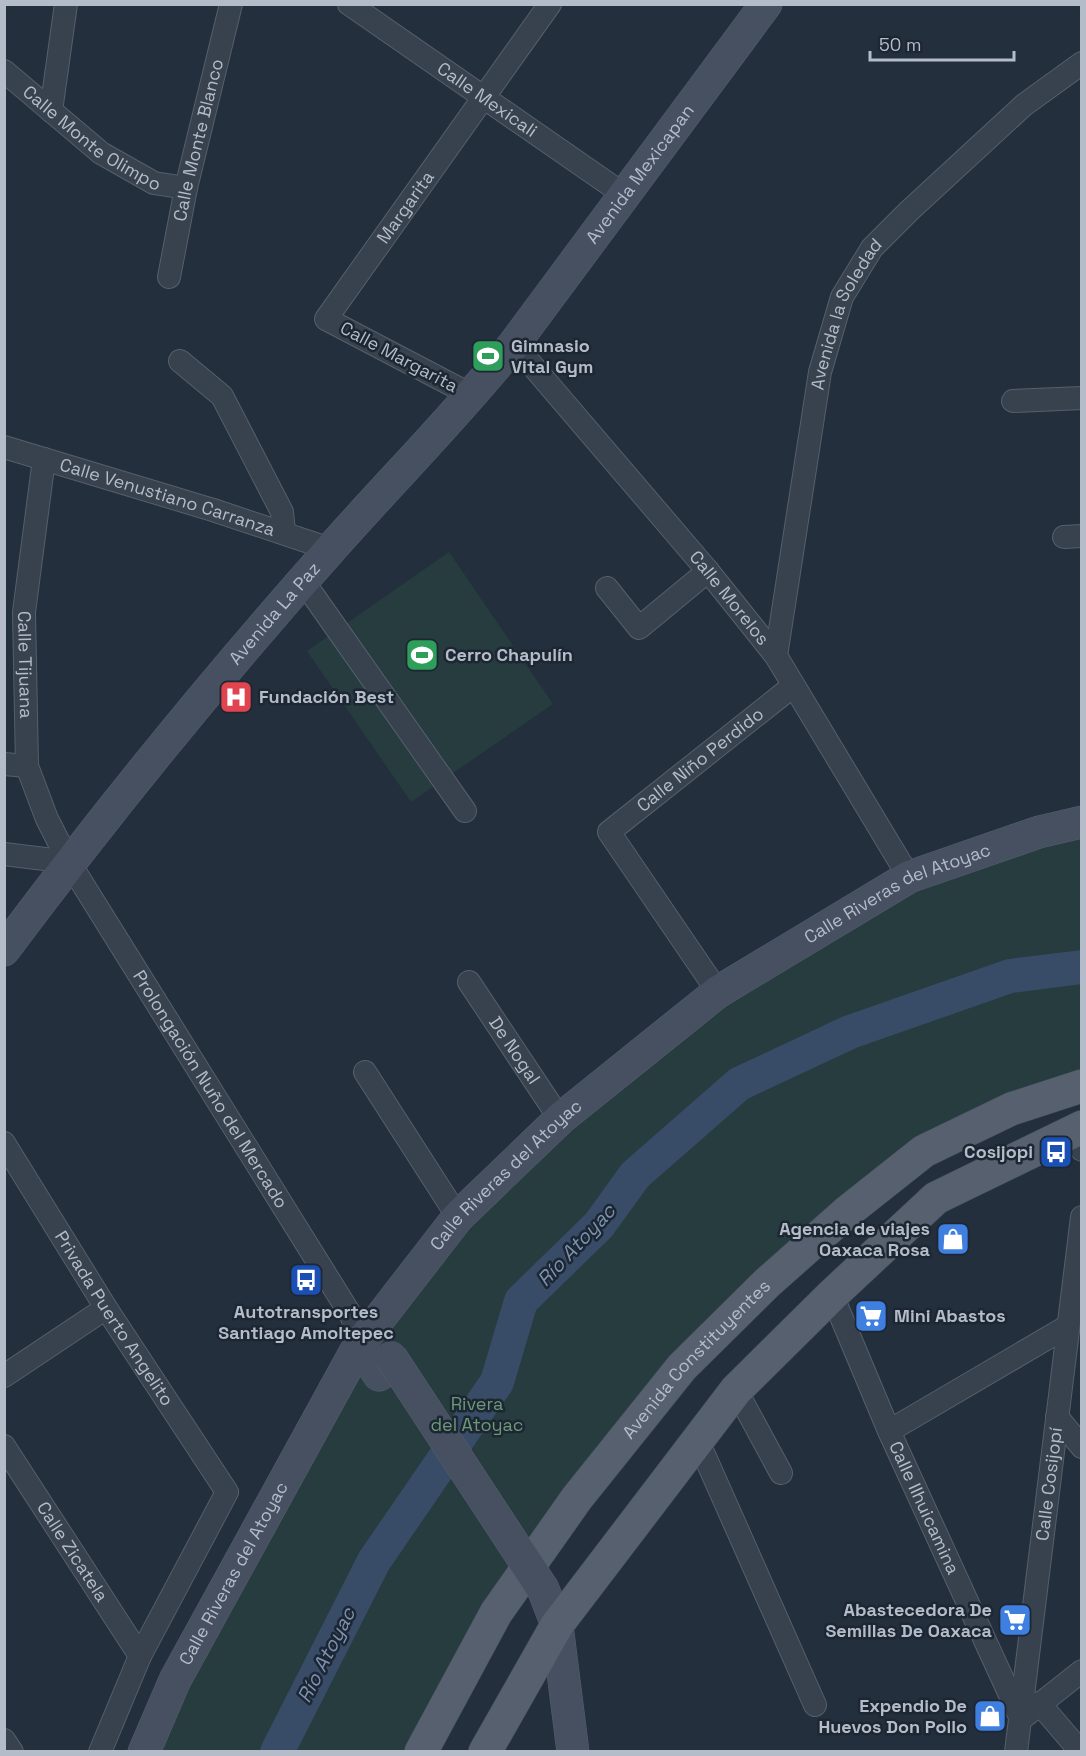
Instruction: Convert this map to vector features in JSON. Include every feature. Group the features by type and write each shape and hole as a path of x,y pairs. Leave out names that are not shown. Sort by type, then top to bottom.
{"main road":[{"name":"Avenida Constituyentes","path":"421,1752 496,1612 577,1498 682,1367 767,1283 847,1212 924,1151 1011,1109 1082,1086"},
{"path":"486,1752 556,1640 736,1390 832,1295 936,1198 1080,1135"}],"street":[{"path":"51,111 66,4"},
{"name":"Calle Monte Blanco","path":"169,277 186,188 231,4"},
{"name":"Calle Mexicali","path":"349,4 626,196"},
{"name":"Margarita","path":"326,319 550,4"},
{"name":"Avenida Mexicapan","path":"514,344 626,196 766,4"},
{"name":"Avenida la Soledad","path":"776,656 820,372 842,297 872,248 909,211 1024,105 1082,63"},
{"name":"Calle Monte Olimpo","path":"4,70 101,153 154,183 186,188"},
{"name":"Calle Margarita","path":"326,319 473,396"},
{"name":"Calle Morelos","path":"514,344 708,571 776,656 909,877"},
{"name":"Avenida La Paz","path":"4,950 69,862 330,549 473,396 514,344"},
{"path":"180,361 222,396 282,512 284,532"},
{"path":"1013,401 1082,398"},
{"name":"Calle Venustiano Carranza","path":"4,447 284,532 330,549"},
{"name":"Calle Tijuana","path":"44,459 14,610 16,765 69,862"},
{"path":"607,588 639,628 708,571"},
{"path":"301,584 313,595 465,811"},
{"name":"Calle Niño Perdido","path":"718,992 609,832 793,686"},
{"name":"Calle Riveras del Atoyac","path":"144,1752 175,1680 362,1330 458,1217 560,1119 718,992 909,877 1039,832 1082,822"},
{"path":"4,854 69,862"},
{"name":"Prolongación Nuño del Mercado","path":"69,862 362,1330"},
{"name":"De Nogal","path":"468,982 560,1119"},
{"path":"364,1072 458,1217"},
{"name":"Privada Puerto Angelito","path":"4,1143 106,1308 227,1492 140,1656"},
{"name":"Calle Cosijopí","path":"1016,1752 1082,1217"},
{"name":"Calle Ilhuicamina","path":"832,1295 889,1431 1021,1719"},
{"path":"4,1376 106,1308"},
{"path":"889,1431 1068,1326"},
{"path":"362,1330 537,1597 556,1640 573,1752"},
{"path":"1061,1393 1082,1377"},
{"path":"736,1390 781,1473"},
{"path":"1057,1417 1082,1447"},
{"path":"698,1441 815,1705"},
{"name":"Calle Zicatela","path":"4,1446 140,1656"},
{"path":"100,1752 140,1656"},
{"path":"1021,1719 1081,1672"},
{"path":"1039,1703 1081,1752"},
{"path":"1057,1752 1060,1727"},
{"path":"4,1740 12,1752"}],"green space":[{"path":"449,552 553,704 411,802 307,651"},
{"name":"Rivera del Atoyac","path":"1081,826 1081,1089 924,1151 682,1367 496,1613 426,1751 144,1752 359,1345 560,1119 909,877"}],"waterway":[{"name":"Río Atoyac","path":"277,1752 374,1561 497,1382 521,1301 599,1225 635,1175 739,1084 850,1032 1010,976 1082,967"}],"place":[{"name":"Gimnasio Vital Gym","path":"488,356"},
{"name":"Cerro Chapulín","path":"422,655"},
{"name":"Fundación Best","path":"236,697"},
{"name":"Cosijopi","path":"1056,1152"},
{"name":"Agencia de viajes Oaxaca Rosa","path":"953,1239"},
{"name":"Autotransportes Santiago Amoltepec","path":"306,1280"},
{"name":"Mini Abastos","path":"871,1316"},
{"name":"Abastecedora De Semillas De Oaxaca","path":"1015,1620"},
{"name":"Expendio De Huevos Don Pollo","path":"990,1716"}]}
